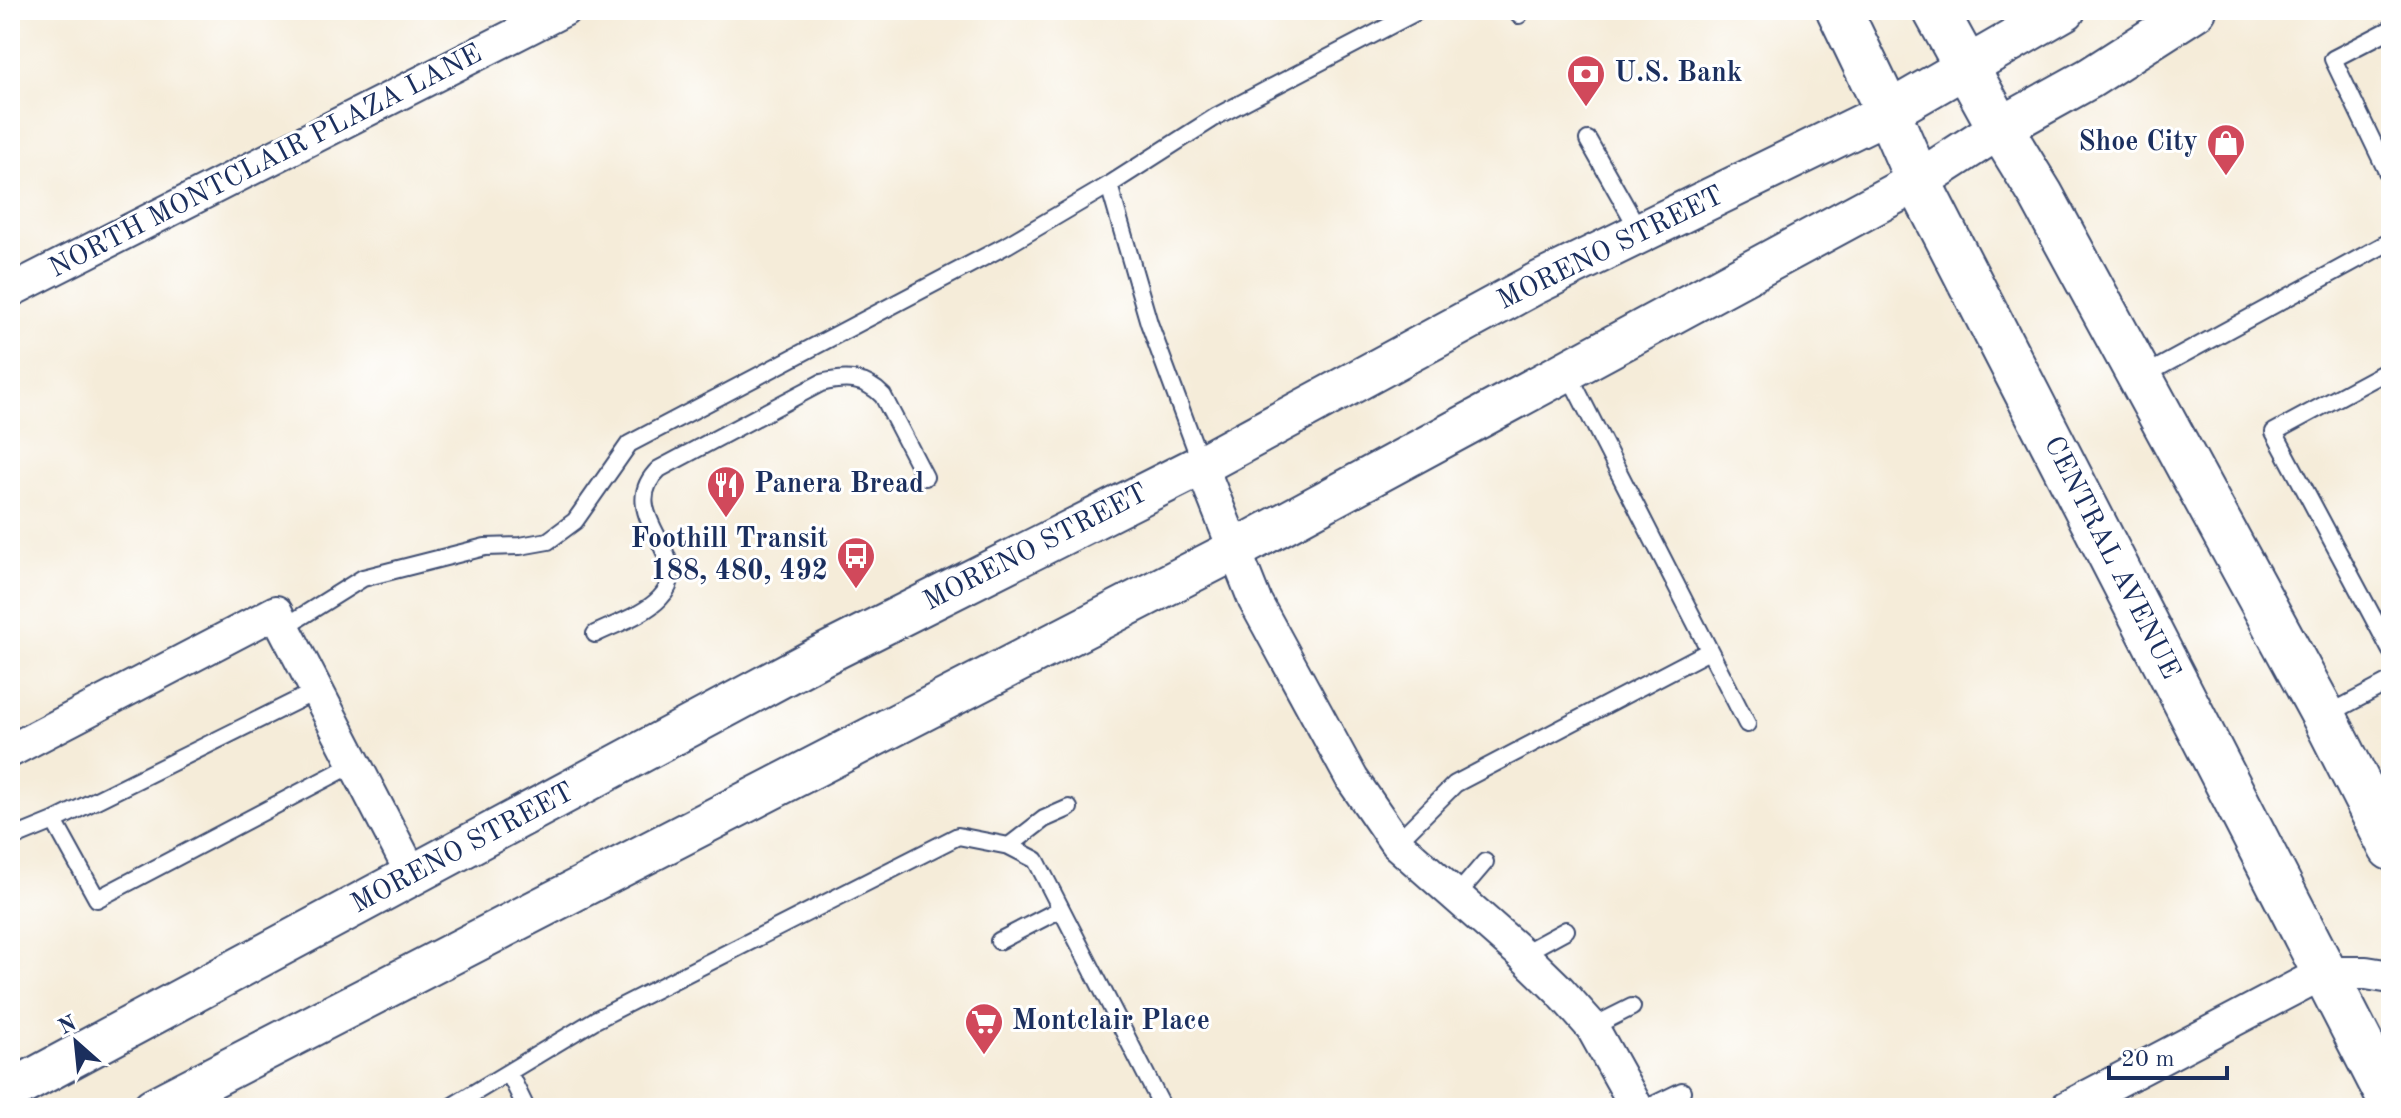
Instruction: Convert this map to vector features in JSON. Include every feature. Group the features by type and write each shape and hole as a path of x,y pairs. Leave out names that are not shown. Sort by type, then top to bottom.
{"main road":[{"name":"CENTRAL AVENUE","path":"1839,10 1918,181 2391,1102"},
{"path":"1935,10 1964,66 2041,195 2324,716 2391,848"}],"street":[{"name":"NORTH MONTCLAIR PLAZA LANE","path":"10,291 564,10"},
{"name":"MORENO STREET","path":"10,1091 815,659 1201,465 1535,284 1888,112 2065,10"},
{"path":"153,1108 1233,551 1918,181 2196,10"},
{"path":"1201,465 1255,601 1352,779 1396,843 1522,954 1592,1027 1637,1108"},
{"path":"10,751 280,620 413,876"},
{"path":"2066,1108 2323,973 2366,973 2391,977"}],"lane":[{"path":"280,620 363,578 485,547 548,541 575,521 629,444 986,256 1109,185 1217,116 1420,10"},
{"path":"2391,29 2333,59 2391,180"},
{"path":"1588,140 1641,234"},
{"path":"1109,185 1149,323 1201,465"},
{"path":"2140,377 2391,241"},
{"path":"2391,369 2274,432 2391,651"},
{"path":"1567,371 1747,724"},
{"path":"595,634 650,606 668,589 671,574 668,559 644,507 648,480 659,469 821,383 840,378 857,379 873,385 883,396 925,477"},
{"path":"1396,843 1455,784 1709,651"},
{"path":"2324,716 2391,681"},
{"path":"10,839 54,821 316,691"},
{"path":"54,821 97,899 354,764"},
{"path":"1009,846 1044,819 1069,808"},
{"path":"449,1108 595,1020 958,836 1009,846 1036,860 1163,1108"},
{"path":"1456,896 1485,862"},
{"path":"999,941 1061,909"},
{"path":"1522,954 1566,930"},
{"path":"1592,1027 1632,1007"},
{"path":"509,1073 526,1108"},
{"path":"1647,1108 1682,1091"}],"place":[{"name":"U.S. Bank","path":"1586,108"},
{"name":"Shoe City","path":"2226,177"},
{"name":"Panera Bread","path":"726,519"},
{"name":"Foothill Transit 188, 480, 492","path":"856,590"},
{"name":"Montclair Place","path":"984,1056"}]}
